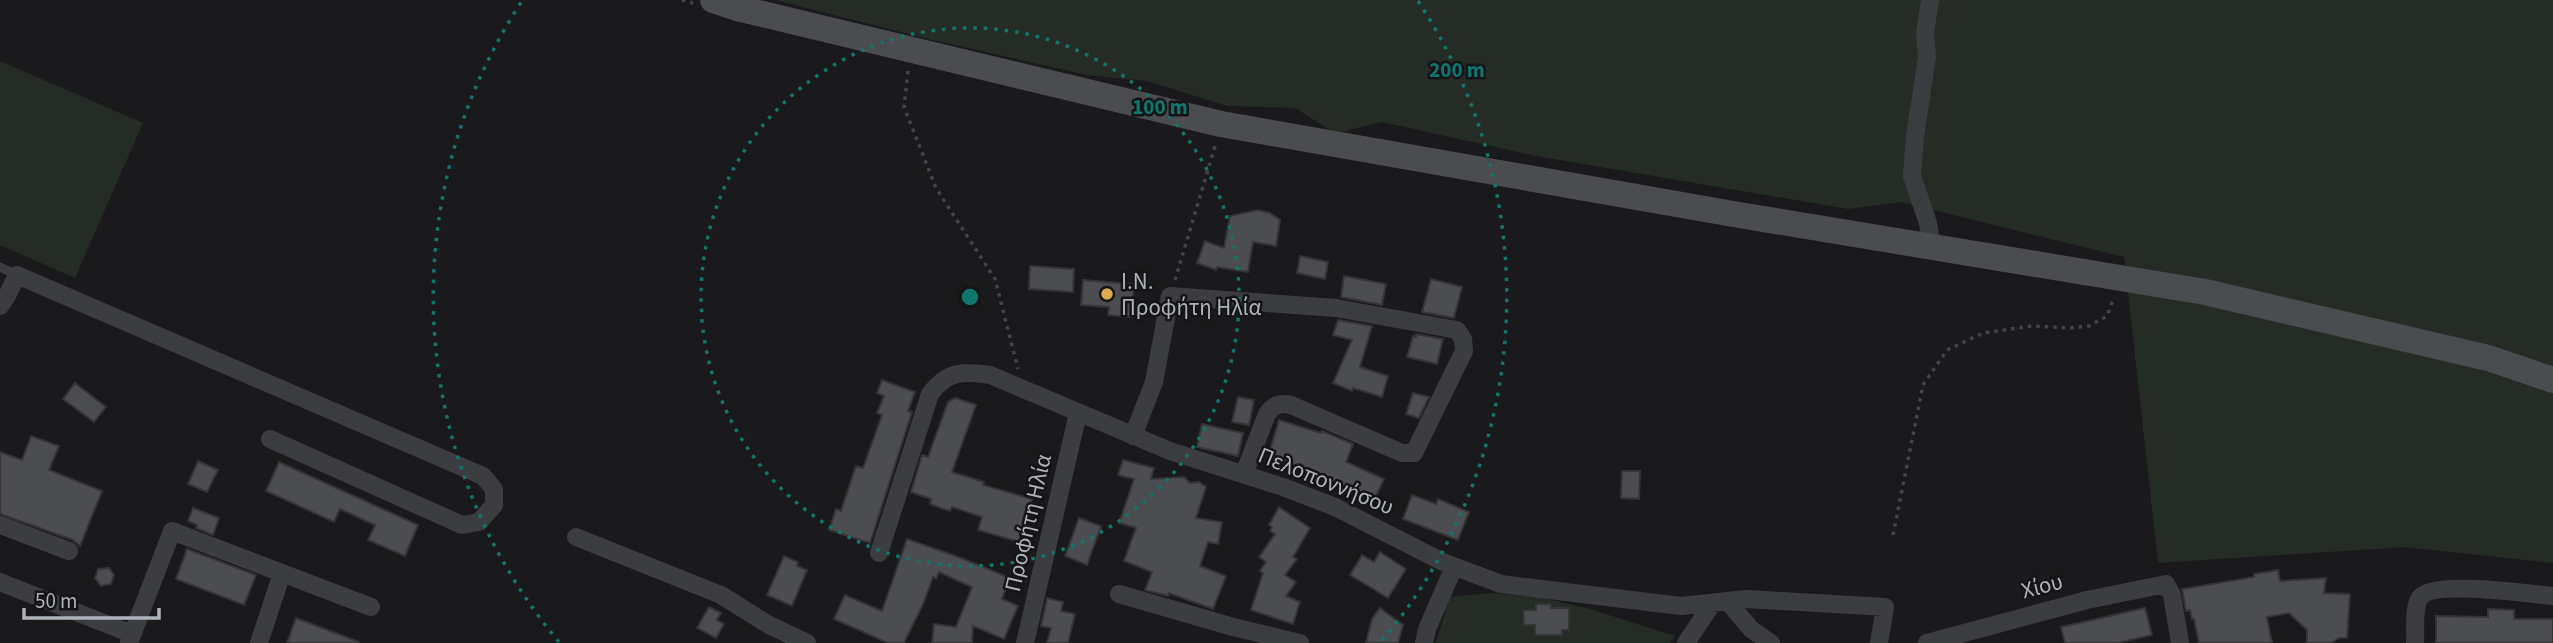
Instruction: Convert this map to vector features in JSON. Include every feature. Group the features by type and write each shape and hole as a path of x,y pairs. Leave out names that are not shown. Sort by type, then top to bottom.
{"street":[{"path":"713,0 909,51 1221,124 2205,292 2488,358 2553,380"},
{"path":"1930,0 1925,33 1927,57 1912,176 1928,223 1931,247"},
{"path":"0,306 8,296 17,275 483,476 494,489 494,505 479,522 462,525 270,439"},
{"path":"1133,436 1154,382 1170,296 1336,308 1457,330 1463,339 1464,351 1414,453 1402,453 1291,405 1282,404 1271,408 1267,414 1244,474"},
{"name":"Πελοποννήσου","path":"879,553 930,394 939,381 954,374 970,372 990,375 1186,457 1244,474 1335,507 1454,567 1492,581 1510,586 1561,590 1654,604 1720,603 1747,599 1885,607 1879,643"},
{"name":"Προφήτη Ηλία","path":"1025,643 1078,413"},
{"path":"0,525 69,551"},
{"path":"0,582 131,638 172,531 371,607"},
{"path":"576,537 721,595 769,625 807,643"},
{"path":"1424,643 1427,629 1454,567"},
{"path":"259,643 282,573"},
{"name":"Χίου","path":"1927,643 2114,593 2166,584 2169,587 2180,643"},
{"path":"2415,643 2417,603 2424,594 2455,589 2553,596"},
{"path":"1119,594 1231,635 1300,643"},
{"path":"1686,643 1720,603 1771,643"}],"lane":[{"path":"0,267 17,275"}],"path":[{"path":"909,51 904,107 936,188 995,279 1026,391"},
{"path":"1170,296 1221,124"},
{"path":"1893,535 1923,385 1947,350 1983,333 2032,326 2089,327 2108,316 2120,278"}],"shaded area":[{"path":"776,0 2553,0 2553,563 2405,547 2158,563 2124,257 1901,202 1848,209 1536,156 1382,122 1335,133 1295,108 1227,106 1147,81 1087,75 924,38"},
{"path":"0,61 143,123 75,278 0,245"},
{"path":"1491,593 1539,597 1590,609 1675,636 1670,643 1436,643 1450,597"}],"building":[{"path":"1258,210 1270,213 1280,220 1276,246 1253,242 1248,272 1217,267 1216,270 1197,263 1205,241 1224,248 1230,216"},
{"path":"1300,256 1328,262 1325,279 1297,273"},
{"path":"1030,266 1074,269 1073,292 1029,289"},
{"path":"1344,276 1386,284 1382,305 1341,297"},
{"path":"1431,279 1462,287 1454,318 1422,312"},
{"name":"Ι.Ν. Προφήτη Ηλία","path":"1083,280 1134,284 1131,317 1108,315 1109,307 1081,305"},
{"path":"1338,320 1372,326 1360,367 1388,376 1382,397 1353,388 1352,391 1333,383 1352,340 1333,335"},
{"path":"1416,334 1443,339 1437,364 1407,357"},
{"path":"882,380 915,392 908,411 912,412 870,543 829,530 836,509 841,511 856,466 863,468 882,415 877,413 884,396 877,393"},
{"path":"75,383 106,407 94,422 63,399"},
{"path":"1413,393 1429,397 1419,418 1406,414"},
{"path":"1238,397 1254,400 1249,425 1232,422"},
{"path":"955,398 976,405 952,472 984,482 983,485 1032,499 1020,542 978,530 982,517 952,507 950,511 930,504 931,499 911,492 922,455 928,457 948,402"},
{"path":"1279,420 1321,433 1322,431 1353,444 1346,462 1384,479 1374,500 1306,469 1268,457"},
{"path":"1202,424 1243,433 1238,456 1197,447"},
{"path":"31,436 59,446 49,470 102,491 80,546 73,540 0,514 0,452 22,460"},
{"path":"1123,460 1154,468 1151,479 1184,477 1190,483 1199,482 1206,487 1196,518 1222,522 1218,544 1208,542 1200,566 1226,576 1213,609 1169,593 1168,596 1145,590 1152,572 1124,561 1136,528 1119,523 1134,479 1118,475"},
{"path":"198,461 218,470 207,492 188,484"},
{"path":"279,462 418,525 405,556 368,540 375,525 340,509 334,522 266,491"},
{"path":"1622,471 1640,471 1639,499 1621,498"},
{"path":"1412,495 1436,504 1438,499 1469,512 1458,540 1403,519"},
{"path":"1279,507 1310,528 1293,557 1297,559 1285,575 1296,582 1286,596 1300,602 1293,624 1251,610 1263,573 1260,571 1266,562 1259,557 1275,534 1270,531 1272,527 1269,525"},
{"path":"193,508 219,518 213,535 196,528 197,525 188,521"},
{"path":"1079,518 1101,526 1087,565 1065,556"},
{"path":"907,539 1010,578 1002,599 1018,606 1004,639 973,626 972,643 932,643 934,624 956,627 972,587 939,572 936,579 933,577 904,643 888,643 834,619 845,595 882,611"},
{"path":"187,549 256,575 244,605 176,579"},
{"path":"1380,552 1406,569 1388,598 1350,575 1362,555 1374,562"},
{"path":"784,556 798,562 797,566 807,570 792,606 767,595"},
{"path":"109,568 114,575 111,584 101,586 95,578 98,569"},
{"path":"2278,570 2280,581 2326,578 2324,593 2350,594 2347,638 2339,638 2331,643 2307,643 2307,630 2289,613 2267,617 2272,643 2199,643 2194,619 2190,610 2186,611 2182,589 2254,577 2254,574"},
{"path":"1047,598 1063,602 1061,611 1075,614 1068,643 1047,643 1051,628 1041,626"},
{"path":"1536,604 1551,604 1551,608 1569,608 1569,630 1562,630 1562,635 1535,635 1535,625 1524,625 1523,610 1536,610"},
{"path":"709,607 721,613 717,620 724,624 716,638 697,628"},
{"path":"1380,608 1403,625 1398,643 1366,643 1372,619"},
{"path":"2145,608 2152,635 2117,643 2065,643 2061,627"},
{"path":"2488,609 2514,610 2514,619 2553,619 2553,643 2436,643 2436,616 2488,617"},
{"path":"296,618 359,642 287,643"}],"place":[{"name":"Ι.Ν. Προφήτη Ηλία","path":"1107,294"}]}
